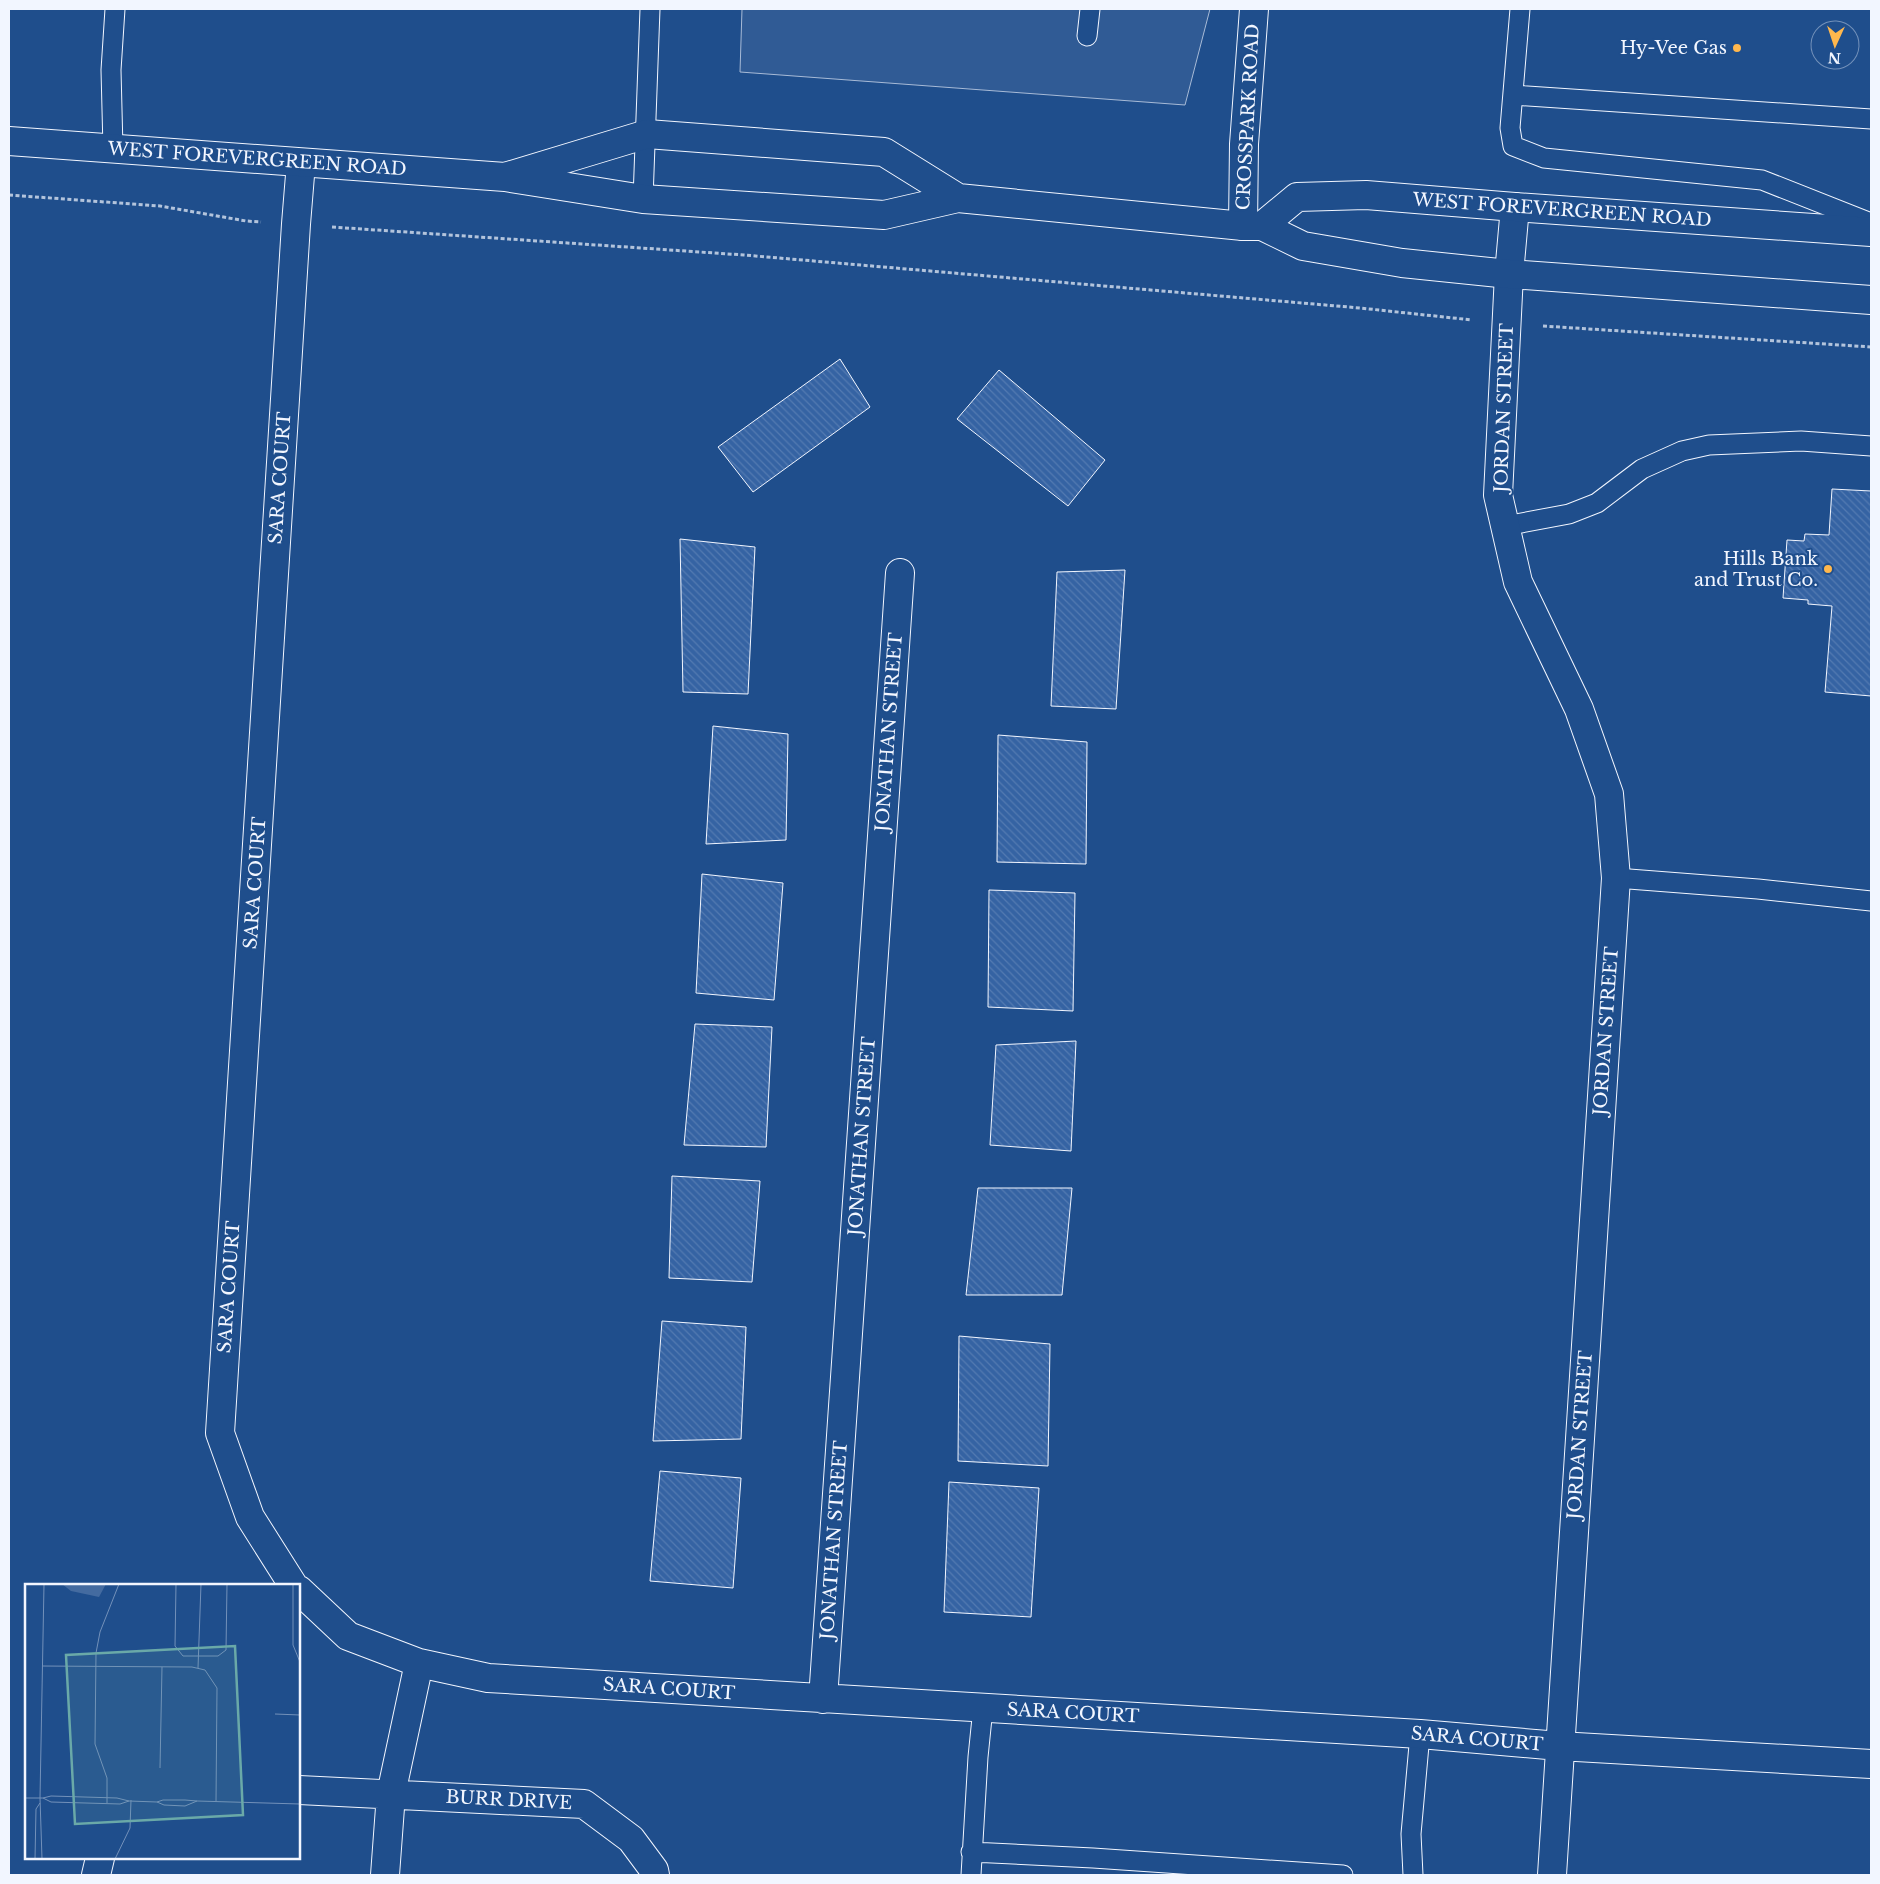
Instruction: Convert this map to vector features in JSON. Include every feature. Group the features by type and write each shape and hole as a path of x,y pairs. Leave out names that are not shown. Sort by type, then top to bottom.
{"street":[{"name":"CROSSPARK ROAD","path":"1252,226 1244,144 1254,9"},
{"name":"WEST FOREVERGREEN ROAD","path":"505,177 647,134 884,152 958,198"},
{"name":"WEST FOREVERGREEN ROAD","path":"9,141 505,177 643,199 884,215 958,198 1252,226 1303,246 1402,263 1509,274 1871,300"},
{"name":"SARA COURT","path":"292,1584 250,1517 220,1433 301,163"},
{"name":"WEST FOREVERGREEN ROAD","path":"1252,226 1297,197 1366,194 1516,207 1871,232"},
{"name":"JORDAN STREET","path":"1516,207 1509,274 1498,495 1518,582 1579,709 1609,794 1616,878 1552,1875"},
{"name":"JONATHAN STREET","path":"823,1699 900,573"},
{"name":"SARA COURT","path":"300,1591 348,1636 419,1663 488,1678 1420,1734 1559,1746 1871,1764"},
{"path":"384,1875 391,1794 419,1663"},
{"name":"BURR DRIVE","path":"300,1790 584,1804 631,1839 654,1870 655,1875"},
{"path":"96,1875 100,1859"}],"lane":[{"path":"113,149 111,70 115,9"},
{"path":"643,199 647,134 650,9"},
{"path":"1087,36 1090,9"},
{"path":"1520,9 1510,128 1512,146 1544,158 1762,180 1871,223"},
{"path":"1513,95 1871,119"},
{"path":"1505,526 1569,514 1597,503 1642,469 1682,451 1709,445 1801,441 1871,446"},
{"path":"1616,878 1758,889 1871,901"},
{"path":"971,1875 971,1852 983,1708"},
{"path":"1413,1875 1411,1834 1420,1734"},
{"path":"971,1852 1093,1858 1343,1875"}],"path":[{"path":"9,195 160,206 246,221 267,222"},
{"path":"325,227 763,257 1360,308 1507,324 1871,347"}],"shaded area":[{"path":"742,9 1210,9 1185,105 740,72"}],"building":[{"path":"840,359 870,407 753,492 718,447"},
{"path":"999,370 1105,460 1068,506 957,419"},
{"name":"Hills Bank and Trust Co.","path":"1832,489 1871,491 1871,696 1825,692 1832,606 1808,604 1808,600 1783,598 1787,540 1804,541 1805,534 1829,535"},
{"path":"680,539 755,547 748,694 683,692"},
{"path":"1125,570 1116,709 1051,706 1057,572"},
{"path":"713,726 788,734 786,840 706,844"},
{"path":"998,735 1087,742 1086,864 997,862"},
{"path":"702,874 783,883 774,1000 696,993"},
{"path":"989,890 1075,893 1073,1011 988,1007"},
{"path":"695,1024 772,1027 766,1147 684,1145"},
{"path":"1076,1041 1071,1151 990,1145 996,1045"},
{"path":"672,1176 760,1181 752,1282 669,1278"},
{"path":"978,1188 1072,1188 1062,1295 966,1295"},
{"path":"662,1321 746,1327 741,1439 653,1441"},
{"path":"959,1336 1050,1344 1048,1466 958,1461"},
{"path":"660,1471 741,1478 733,1588 650,1581"},
{"path":"949,1482 1039,1488 1031,1617 944,1612"}],"place":[{"name":"Hy-Vee Gas","path":"1737,48"},
{"name":"Hills Bank and Trust Co.","path":"1828,569"}]}
